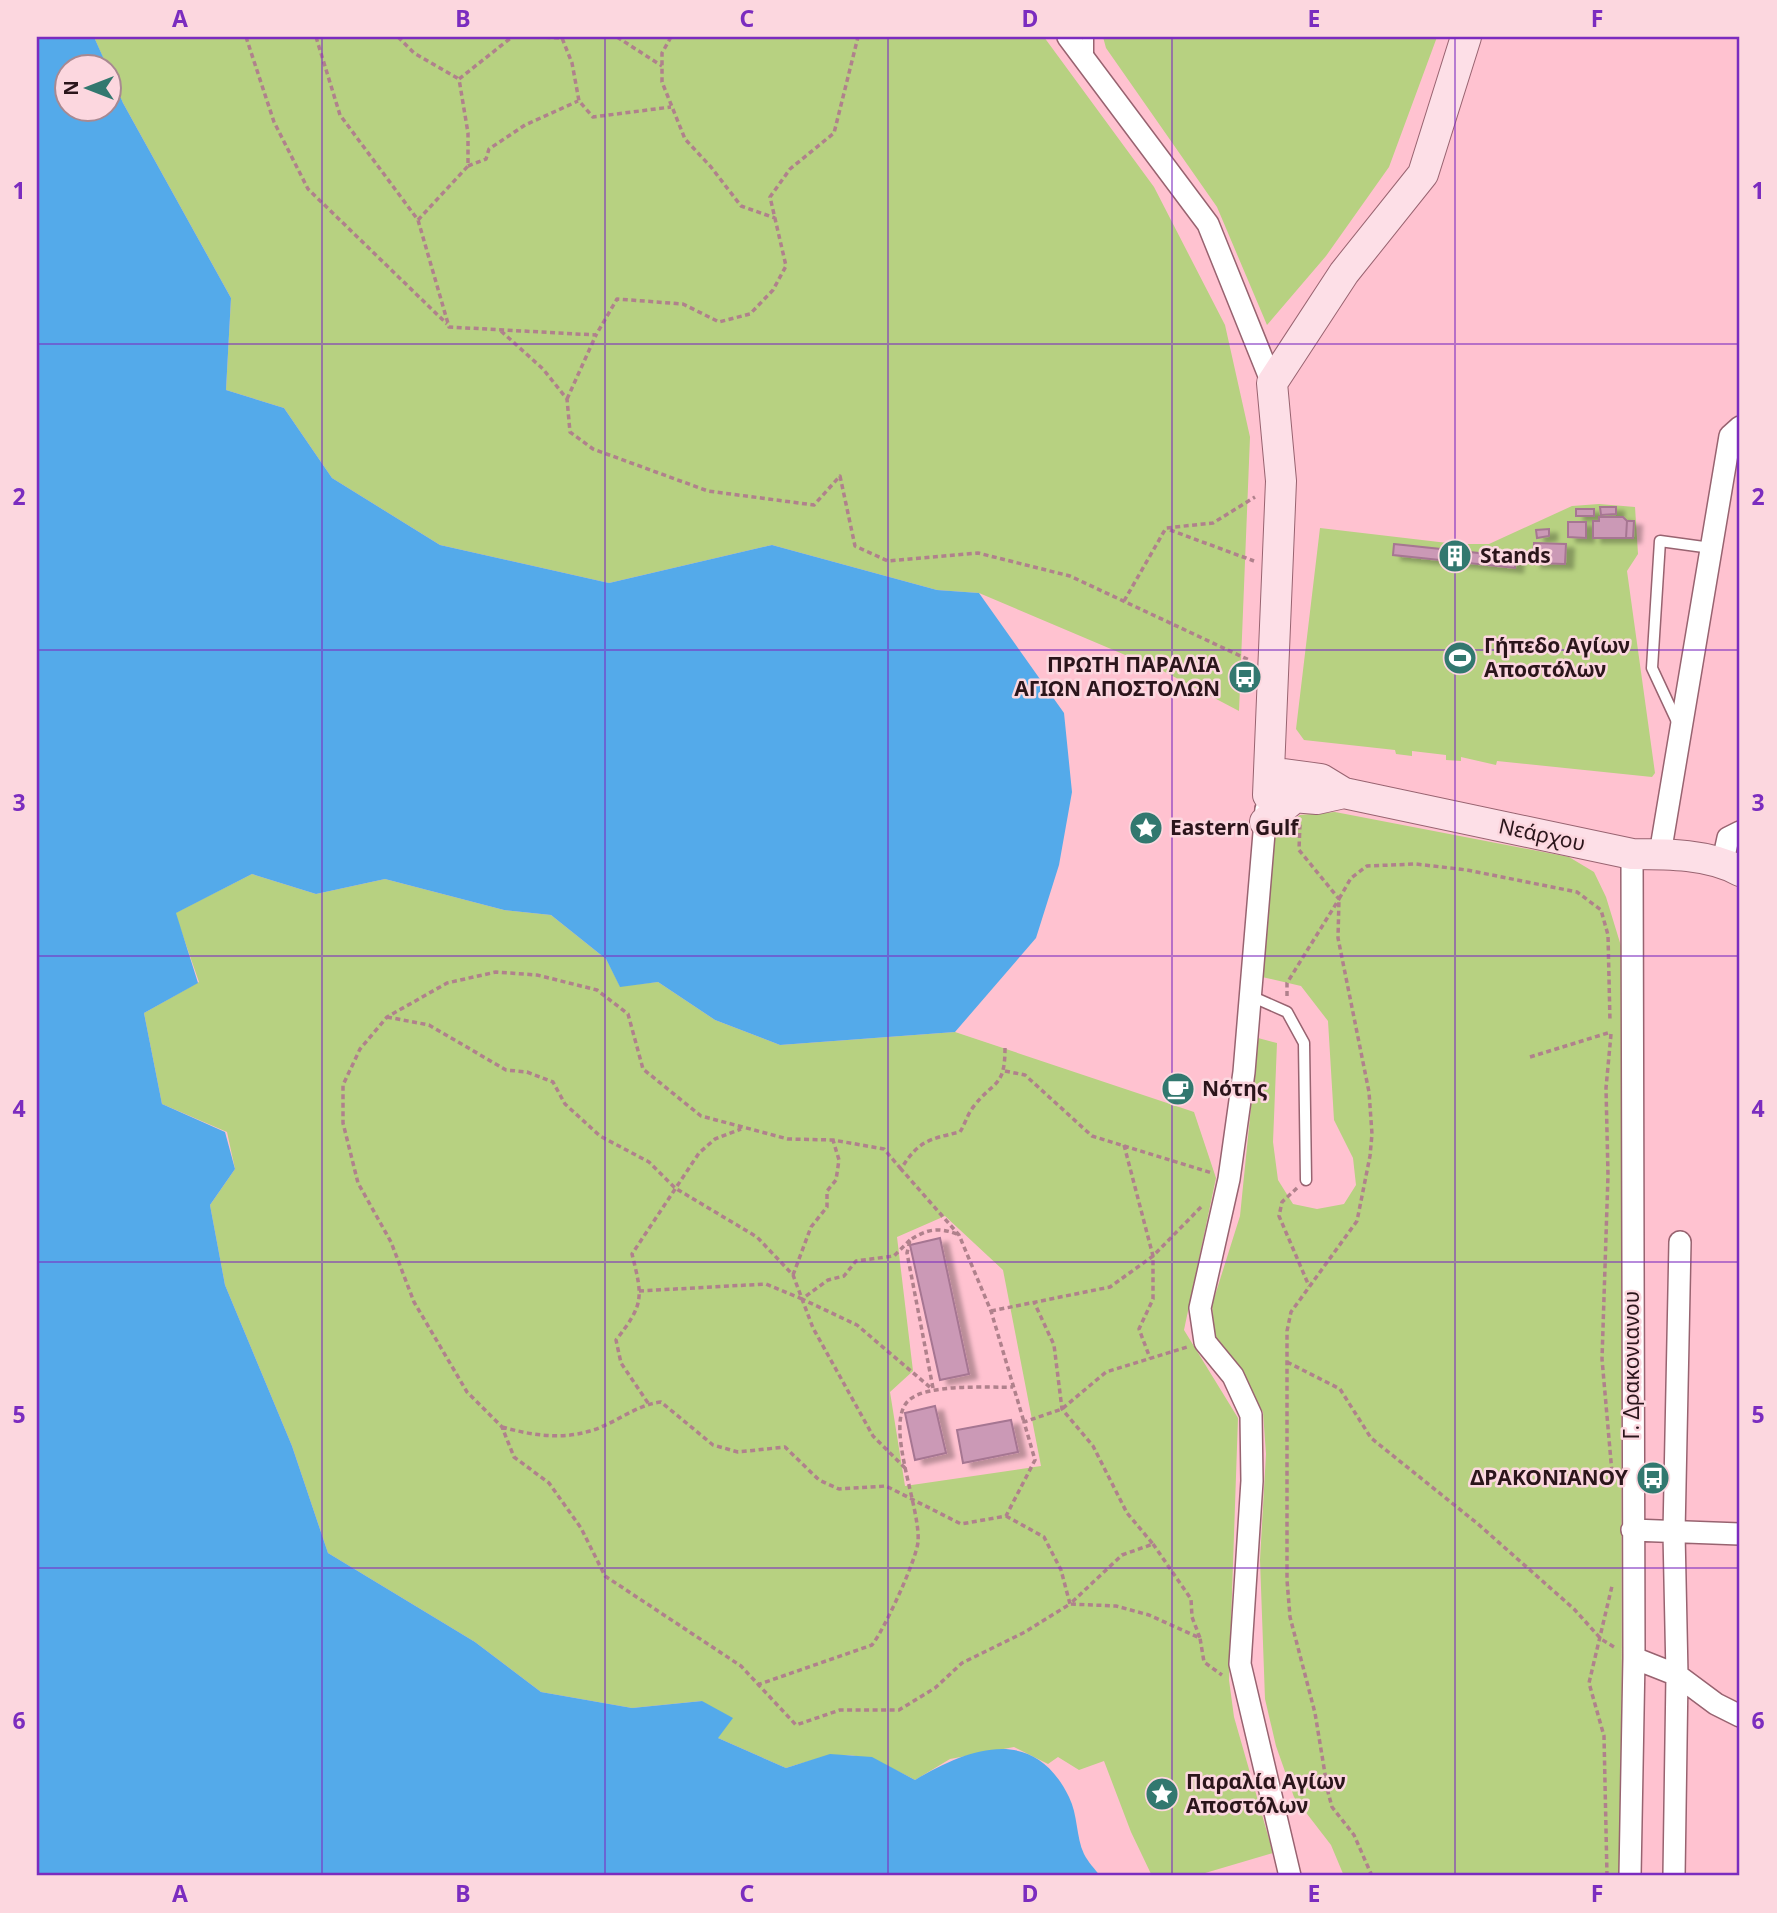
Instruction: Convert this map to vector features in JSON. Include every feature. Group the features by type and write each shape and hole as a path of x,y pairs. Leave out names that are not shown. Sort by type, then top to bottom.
{"street":[{"path":"1068,37 1208,224 1272,383 1281,481 1271,742 1282,794 1229,1179 1200,1308 1205,1342 1233,1376 1251,1415 1252,1481 1240,1664 1290,1876"},
{"path":"1272,383 1344,273 1423,174 1466,37"},
{"name":"Γ. Δρακονιανου","path":"1630,1876 1634,1658 1632,1530 1646,854 1681,731 1730,436 1740,427"},
{"name":"Νεάρχου","path":"1282,794 1321,779 1344,793 1646,854 1731,866"},
{"path":"1731,866 1723,846 1728,838 1740,832"},
{"path":"1674,1876 1677,1675 1674,1533 1680,1242"},
{"path":"1632,1530 1740,1534"},
{"path":"1634,1658 1677,1675 1716,1704 1740,1716"}],"lane":[{"path":"1088,37 1088,64"},
{"path":"1681,731 1652,667 1660,541 1711,548"},
{"path":"1253,997 1287,1012 1304,1043 1306,1180"}],"path":[{"path":"246,37 274,122 309,189 449,327 596,335"},
{"path":"316,37 340,115 418,220 449,327"},
{"path":"398,37 414,53 459,79"},
{"path":"459,79 512,37"},
{"path":"537,37 562,37 572,63 579,101 593,117 671,107"},
{"path":"617,37 662,66"},
{"path":"671,37 662,53 662,82 685,139 741,206 775,218"},
{"path":"858,37 834,133 790,169 770,197 786,266 773,290 750,314 719,322 682,304 617,299 596,335 568,399 570,432 593,449 708,491 814,505 840,476 855,546 888,561 978,553 1070,576 1274,672"},
{"path":"459,79 468,133 468,166"},
{"path":"418,220 468,166 486,159 489,149 524,125 579,101"},
{"path":"499,329 543,369 568,399"},
{"path":"1166,528 1213,523 1281,481"},
{"path":"1124,601 1166,528"},
{"path":"1166,528 1279,570"},
{"path":"1282,794 1299,850 1339,899 1338,937 1364,1063 1372,1133 1363,1200 1357,1221 1291,1312 1287,1331 1285,1469 1290,1617 1315,1713 1332,1807 1354,1835 1371,1876"},
{"path":"1287,1012 1287,983 1351,878 1367,866 1388,863 1467,870 1577,892 1601,910 1608,935 1611,1032 1606,1088 1608,1175 1602,1359 1613,1486"},
{"path":"1006,1516 1035,1460 991,1311 959,1235 884,1149 833,1140 788,1139 741,1129 701,1116 643,1069 628,1014 597,990 537,975 496,972 447,983 387,1017 360,1049 343,1084 343,1123 358,1183 391,1242 414,1302 467,1392 502,1427 514,1457 549,1483 581,1528 605,1576 741,1666 796,1725 840,1710 899,1710 935,1688 962,1663 1025,1632 1069,1604 1122,1555 1153,1544"},
{"path":"387,1017 429,1024 506,1070 527,1072 553,1082 565,1104 600,1136 649,1162 675,1188 757,1237 793,1275 813,1328 873,1436 905,1468"},
{"path":"1530,1057 1611,1032"},
{"path":"901,1169 914,1148 931,1139 960,1132 974,1105 991,1092 1005,1071 1005,1048"},
{"path":"991,1311 1110,1287 1153,1256 1229,1179 1092,1136 1025,1075 1005,1071"},
{"path":"648,1403 621,1363 616,1340 639,1311 639,1291 632,1254 675,1188 707,1146 715,1139 741,1129"},
{"path":"793,1275 811,1227 827,1208 827,1191 836,1180 839,1160 833,1140"},
{"path":"1124,1144 1153,1256 1153,1300 1139,1329 1150,1358"},
{"path":"1306,1180 1282,1202 1279,1216 1310,1287"},
{"path":"802,1299 828,1280 844,1276 856,1261 894,1256 925,1230 942,1228 959,1235"},
{"path":"910,1240 907,1253 933,1390"},
{"path":"639,1291 766,1284 857,1325 933,1390"},
{"path":"1034,1302 1054,1345 1062,1409 1093,1446 1127,1513 1153,1544 1191,1599 1192,1617 1200,1638 1204,1662 1247,1692"},
{"path":"1024,1422 1062,1409 1106,1372 1205,1342"},
{"path":"1287,1362 1340,1389 1371,1438 1507,1550 1574,1609 1601,1639 1634,1658"},
{"path":"757,1685 872,1645 882,1632 918,1544 914,1502 905,1468 900,1413 909,1399 933,1390 1013,1387"},
{"path":"502,1427 538,1437 590,1431 648,1403 661,1402 713,1445 738,1452 785,1447 820,1480 839,1489 886,1486 961,1524 1006,1516 1045,1537 1062,1570 1069,1604"},
{"path":"1607,1876 1604,1736 1590,1683 1613,1581"},
{"path":"1069,1604 1127,1609 1149,1615 1200,1638"}],"green space":[{"path":"94,37 1044,37 1154,187 1225,325 1250,437 1239,711 1163,671 979,593 937,590 772,545 609,583 440,545 332,478 284,408 226,390 231,298 123,103 122,52 101,52"},
{"path":"1103,37 1437,37 1389,167 1326,256 1267,325 1217,207 1106,48"},
{"name":"Γήπεδο Αγίων Αποστόλων","path":"1599,504 1635,507 1638,554 1627,571 1655,773 1652,777 1497,761 1496,765 1461,757 1461,761 1446,760 1446,755 1412,751 1412,756 1396,754 1395,750 1304,740 1296,729 1320,528 1456,544 1489,544 1572,506"},
{"path":"1335,812 1569,857 1594,872 1606,897 1621,946 1622,1876 1344,1876 1331,1845 1294,1797 1276,1746 1265,1699 1260,1560 1266,1454 1263,1412 1214,1335 1212,1305 1240,1216 1258,1038 1277,1043 1273,1142 1278,1180 1293,1204 1317,1209 1344,1204 1356,1185 1353,1158 1334,1120 1328,1021 1301,986 1262,977 1273,836 1300,815"},
{"path":"252,874 316,894 385,879 504,910 551,915 606,959 620,986 658,982 715,1020 780,1045 955,1032 1194,1112 1216,1178 1184,1330 1238,1418 1229,1680 1234,1717 1273,1853 1195,1876 1152,1876 1131,1832 1104,1761 1079,1770 1058,1757 1048,1764 1014,1747 950,1759 915,1780 879,1763 852,1756 824,1758 786,1768 718,1738 702,1701 632,1708 541,1692 475,1642 328,1553 292,1446 225,1285 210,1205 235,1169 227,1132 162,1104 144,1013 199,982 175,913","holes":["945,1216 1003,1270 1041,1466 905,1486 890,1392 913,1371 897,1237"]}],"water":[{"path":"37,37 94,37 101,52 52,52 52,122 122,122 122,101 231,298 226,390 284,408 332,478 440,545 609,583 772,545 937,590 979,593 1064,713 1072,792 1059,865 1036,938 955,1032 780,1045 715,1020 658,982 620,987 606,959 551,915 504,910 385,879 316,894 252,874 176,913 198,983 144,1013 162,1104 225,1132 235,1169 210,1205 225,1285 292,1446 328,1553 475,1642 541,1692 632,1708 702,1701 733,1718 718,1738 786,1768 830,1754 872,1757 915,1780 936,1768 979,1752 1000,1749 1020,1751 1038,1759 1055,1774 1072,1804 1084,1854 1100,1876 37,1876"}],"building":[{"path":"1600,507 1616,507 1616,514 1601,515"},
{"path":"1576,509 1594,509 1594,516 1576,516"},
{"path":"1599,517 1623,517 1627,521 1626,538 1593,538 1593,521 1599,521"},
{"path":"1627,521 1634,521 1633,538 1626,538"},
{"path":"1568,522 1586,522 1586,538 1568,537"},
{"path":"1549,529 1549,536 1537,538 1536,530"},
{"path":"1534,543 1566,544 1565,564 1533,563"},
{"name":"Stands","path":"1394,544 1516,557 1515,568 1393,555"},
{"path":"940,1238 969,1374 940,1380 910,1245"},
{"path":"935,1406 946,1453 915,1460 905,1413"},
{"path":"1011,1420 1018,1452 963,1463 957,1430"}],"place":[{"name":"Stands","path":"1455,556"},
{"name":"Γήπεδο Αγίων Αποστόλων","path":"1460,658"},
{"name":"ΠΡΩΤΗ ΠΑΡΑΛΙΑ ΑΓΙΩΝ ΑΠΟΣΤΟΛΩΝ","path":"1245,677"},
{"name":"Eastern Gulf","path":"1146,828"},
{"name":"Νότης","path":"1178,1089"},
{"name":"ΔΡΑΚΟΝΙΑΝΟΥ","path":"1653,1478"},
{"name":"Παραλία Αγίων Αποστόλων","path":"1162,1794"}]}
